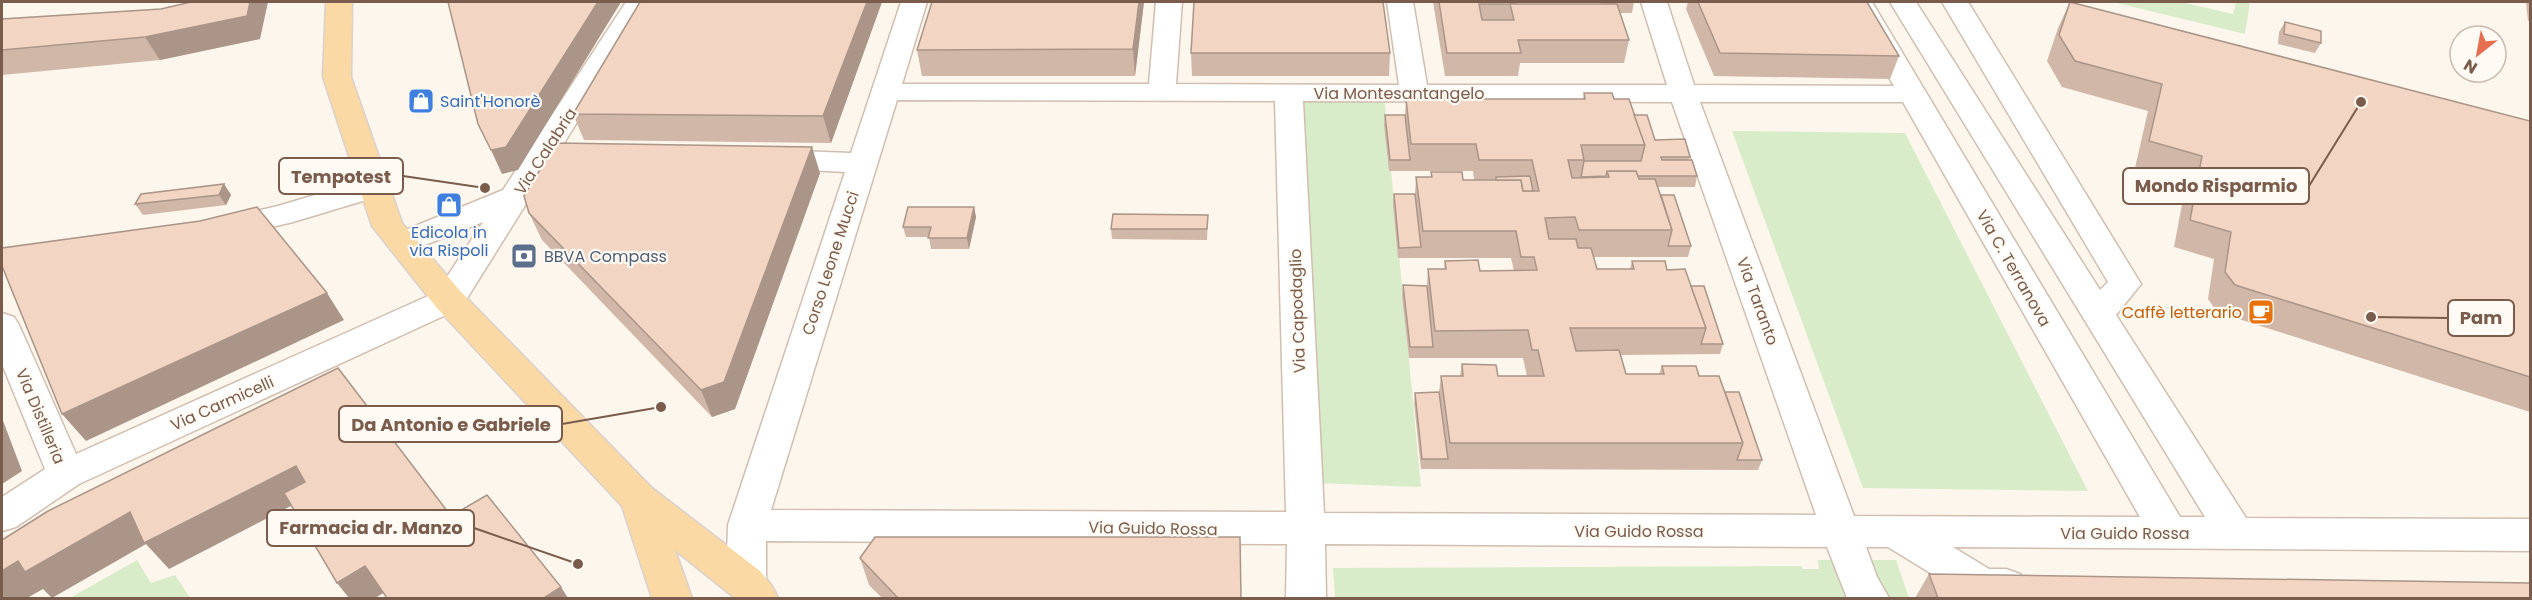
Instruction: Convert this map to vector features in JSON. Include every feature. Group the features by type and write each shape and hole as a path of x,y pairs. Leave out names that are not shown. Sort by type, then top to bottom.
{"main road":[{"path":"339,2 337,77 387,225 449,300 639,499 752,591"},
{"path":"639,499 672,598"}],"street":[{"name":"Via Calabria","path":"449,300 639,2"},
{"name":"Corso Leone Mucci","path":"752,591 747,525 914,2"},
{"path":"1162,92 1169,2"},
{"path":"1400,2 1414,93"},
{"name":"Via Taranto","path":"1654,2 1683,93 1860,585 1869,598"},
{"name":"Via C. Terranova","path":"1859,2 2170,534"},
{"path":"1903,2 2235,533"},
{"path":"1955,2 2125,284 2098,314"},
{"name":"Via Montesantangelo","path":"885,92 1913,94"},
{"name":"Via Capodaglio","path":"1289,92 1306,530 1306,598"},
{"path":"545,151 580,152"},
{"path":"745,158 862,163"},
{"path":"201,232 282,215 375,187"},
{"path":"402,243 515,197"},
{"name":"Via Carmicelli","path":"2,516 66,474 449,300"},
{"name":"Via Distilleria","path":"2,325 66,474"},
{"name":"Via Guido Rossa","path":"747,525 1306,530 2530,535"},
{"path":"1897,533 1983,586 2040,586"}],"green space":[{"path":"2113,2 2181,2 2233,14 2236,2 2250,2 2245,34"},
{"path":"1302,95 1384,95 1421,487 1315,483"},
{"path":"1732,131 1905,133 2088,491 1863,488"},
{"path":"137,560 151,583 175,575 190,598 70,598"},
{"path":"1818,560 1896,560 1909,598 1335,598 1333,568 1801,566 1803,569 1819,569"}],"building":[{"path":"191,2 250,2 247,16 145,37 2,50 2,19 161,9"},
{"path":"448,2 598,2 506,147 491,150 478,124"},
{"path":"640,2 867,2 823,116 573,114"},
{"path":"932,2 1139,2 1133,49 917,50"},
{"path":"1194,2 1383,2 1390,53 1191,53"},
{"path":"1439,2 1617,4 1629,40 1518,40 1521,53 1447,53","holes":["1479,4 1510,4 1514,20 1482,20"]},
{"path":"1698,2 1867,2 1899,56 1720,53"},
{"path":"2070,2 2530,121 2530,377 2235,285 2225,272 2231,232 2190,220 2202,156 2149,141 2162,84 2075,61 2059,35"},
{"path":"2285,22 2321,31 2321,43 2284,34"},
{"path":"1421,93 1450,93 1451,99 1585,99 1584,93 1612,93 1614,99 1629,99 1645,145 1581,145 1584,160 1568,160 1572,178 1609,177 1607,171 1636,171 1639,179 1655,179 1672,230 1579,230 1575,217 1545,218 1549,239 1576,239 1578,248 1591,248 1597,269 1634,269 1632,261 1665,261 1667,270 1685,269 1706,328 1570,328 1576,351 1619,350 1626,374 1664,374 1662,366 1696,366 1699,376 1719,376 1743,443 1450,443 1441,376 1463,376 1462,364 1496,365 1498,376 1544,376 1538,350 1532,350 1528,330 1435,331 1428,269 1446,269 1445,261 1478,260 1480,271 1537,270 1534,257 1521,257 1516,231 1423,231 1416,177 1432,177 1431,172 1462,172 1463,180 1521,180 1523,191 1539,191 1532,160 1479,160 1476,144 1411,144 1406,99 1422,99"},
{"path":"1385,115 1405,115 1410,160 1390,160"},
{"path":"1634,115 1647,115 1655,140 1685,139 1690,157 1661,157 1662,160 1692,160 1697,176 1638,176 1636,171 1607,171 1606,176 1581,177 1584,161 1641,161 1645,145"},
{"path":"556,143 812,147 724,382 701,390 529,213 524,196"},
{"path":"1530,176 1533,191 1523,191 1521,180 1496,180 1496,177"},
{"path":"224,184 219,195 135,204 141,194"},
{"path":"1394,194 1415,194 1421,247 1399,248"},
{"path":"1661,195 1674,195 1691,246 1668,246 1672,230"},
{"path":"257,207 327,293 62,414 2,266 2,248 200,221"},
{"path":"908,207 974,207 967,238 928,238 931,227 903,227"},
{"path":"1113,214 1208,215 1207,229 1111,229"},
{"path":"1403,285 1427,286 1433,347 1410,347"},
{"path":"1691,286 1704,286 1723,344 1701,344 1706,328"},
{"path":"338,368 451,516 487,495 561,587 544,598 387,598 365,566 337,583 284,493 305,482 296,466 144,543 130,512 25,572 18,561 2,571 2,540 48,511"},
{"path":"1439,392 1448,459 1422,459 1415,393"},
{"path":"1725,392 1739,392 1762,460 1737,460 1743,443"},
{"path":"875,537 1240,537 1241,598 898,598 860,558"},
{"path":"1929,574 2530,583 2530,598 1938,598"}],"place":[{"name":"Saint'Honorè","path":"421,101"},
{"name":"Mondo Risparmio","path":"2361,102"},
{"name":"Tempotest","path":"485,188"},
{"name":"Edicola in via Rispoli","path":"449,205"},
{"name":"BBVA Compass","path":"524,256"},
{"name":"Caffè letterario","path":"2261,312"},
{"name":"Pam","path":"2371,317"},
{"name":"Da Antonio e Gabriele","path":"661,407"},
{"name":"Farmacia dr. Manzo","path":"578,564"}]}
